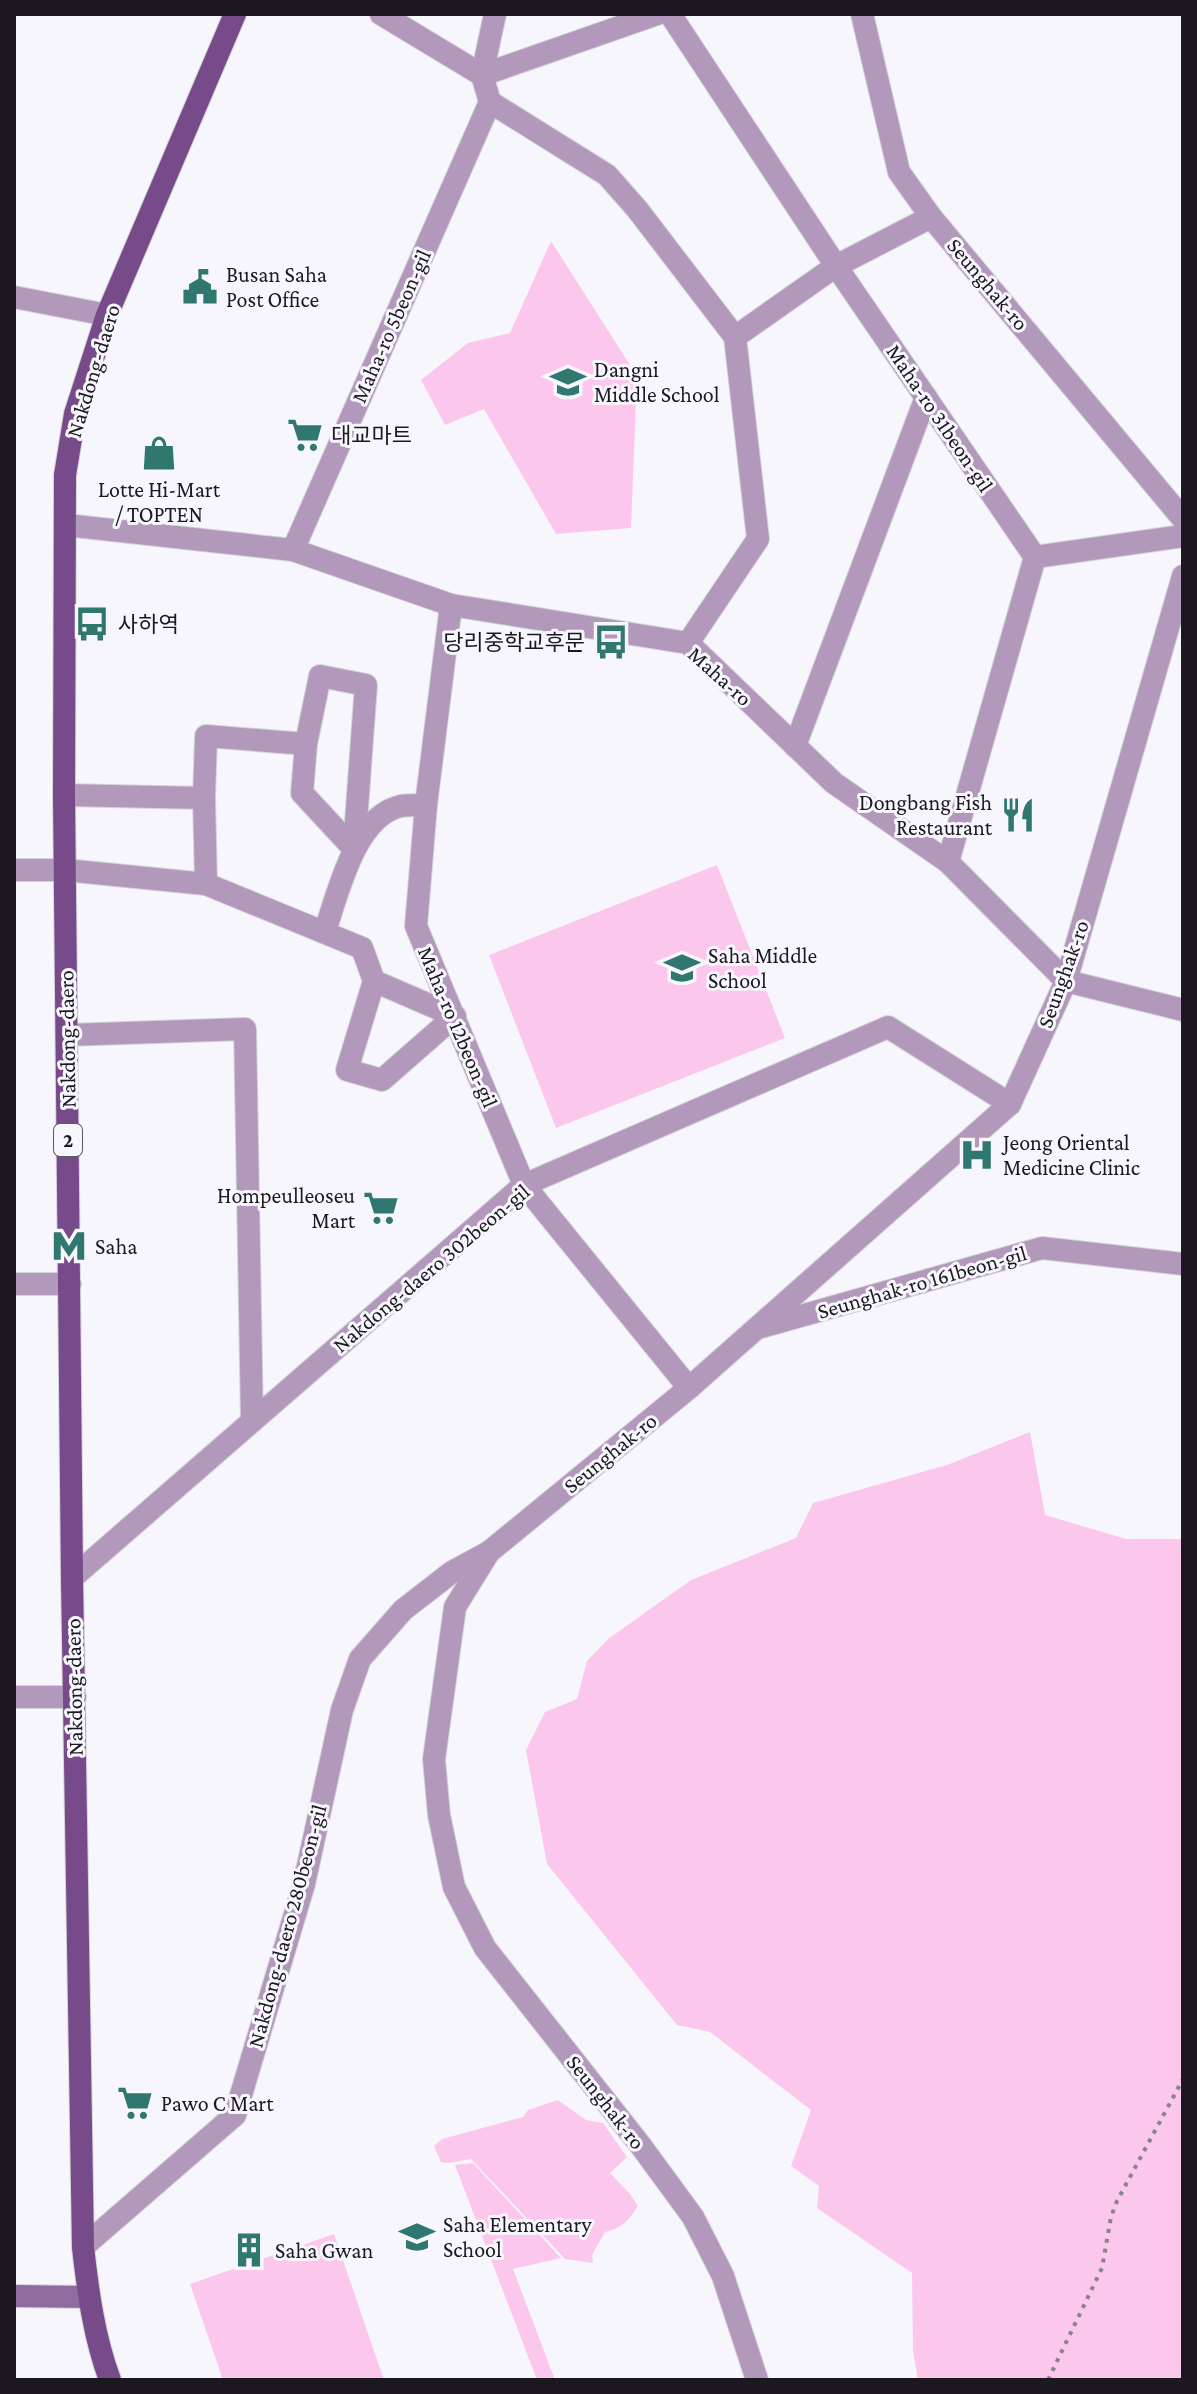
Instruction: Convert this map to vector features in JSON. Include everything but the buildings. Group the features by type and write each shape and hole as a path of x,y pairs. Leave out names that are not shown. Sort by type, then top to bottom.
{"main road":[{"name":"Nakdong-daero","path":"110,2380 89,2297 83,2247 64,795 65,475 75,414 107,315 235,14"},
{"path":"14,2296 89,2297"}],"street":[{"path":"381,14 482,75"},
{"path":"495,14 482,75 490,102 607,175 637,209 735,337 758,539 688,643"},
{"path":"482,75 657,14"},
{"name":"Maha-ro 31beon-gil","path":"670,14 836,266 1035,557"},
{"name":"Seunghak-ro","path":"862,14 899,172 931,217 1183,519"},
{"name":"Maha-ro 5beon-gil","path":"293,550 490,102"},
{"path":"735,337 836,266 931,217"},
{"path":"14,297 107,315"},
{"path":"795,746 926,397"},
{"name":"Maha-ro","path":"66,525 293,550 451,605 688,643 834,783 948,862 1066,981"},
{"path":"948,862 1035,557 1183,536"},
{"name":"Seunghak-ro","path":"757,2380 723,2276 693,2217 485,1948 454,1887 439,1815 434,1759 455,1607 489,1552 689,1388 1010,1104 1066,981 1183,576"},
{"name":"Maha-ro 12beon-gil","path":"451,605 426,805 416,926 524,1185 689,1388"},
{"path":"325,931 354,849 366,685 320,676 306,744 302,793 354,849"},
{"path":"206,884 206,736 306,744"},
{"path":"64,795 204,798"},
{"path":"354,849 377,819 398,807 426,805"},
{"path":"14,870 65,870 206,884 362,948 374,981 347,1070 382,1080 455,1016 374,981"},
{"path":"1066,981 1183,1010"},
{"name":"Nakdong-daero 302beon-gil","path":"72,1578 524,1185 888,1027 1010,1104"},
{"path":"67,1035 245,1029 252,1421"},
{"name":"Seunghak-ro 161beon-gil","path":"758,1328 1042,1248 1183,1264"},
{"path":"14,1284 70,1284"},
{"name":"Nakdong-daero 280beon-gil","path":"83,2247 235,2115 304,1884 342,1710 360,1659 403,1610 452,1572 489,1552"},
{"path":"14,1697 75,1697"}],"path":[{"path":"1048,2380 1102,2268 1117,2201 1183,2079"}],"shaded area":[{"path":"551,241 637,376 631,528 556,534 484,409 445,425 421,380 468,343 510,333"},
{"path":"717,865 785,1038 556,1128 489,955"},
{"path":"1030,1432 1045,1515 1126,1539 1183,1539 1183,2380 918,2380 913,2351 912,2273 817,2208 819,2186 791,2166 811,2110 710,2032 677,2025 547,1864 526,1750 545,1712 577,1699 587,1661 608,1639 691,1580 796,1538 813,1503 947,1465"},
{"path":"558,2100 586,2120 603,2123 627,2157 610,2173 638,2206 624,2223 605,2232 592,2255 593,2263 565,2259 471,2159 441,2162 434,2146 442,2139 523,2117 528,2110"},
{"path":"473,2163 561,2258 513,2269 555,2380 537,2380 455,2165"},
{"path":"334,2234 384,2380 223,2380 190,2284"}],"place":[{"name":"Busan Saha Post Office","path":"200,287"},
{"name":"Dangni Middle School","path":"568,382"},
{"name":"대교마트","path":"305,435"},
{"name":"Lotte Hi-Mart / TOPTEN","path":"159,453"},
{"name":"사하역","path":"92,624"},
{"name":"당리중학교후문","path":"611,642"},
{"name":"Dongbang Fish Restaurant","path":"1018,815"},
{"name":"Saha Middle School","path":"682,968"},
{"name":"Jeong Oriental Medicine Clinic","path":"977,1155"},
{"name":"Hompeulleoseu Mart","path":"381,1208"},
{"name":"Saha","path":"69,1246"},
{"name":"Pawo C Mart","path":"135,2103"},
{"name":"Saha Elementary School","path":"417,2237"},
{"name":"Saha Gwan","path":"249,2250"}]}
